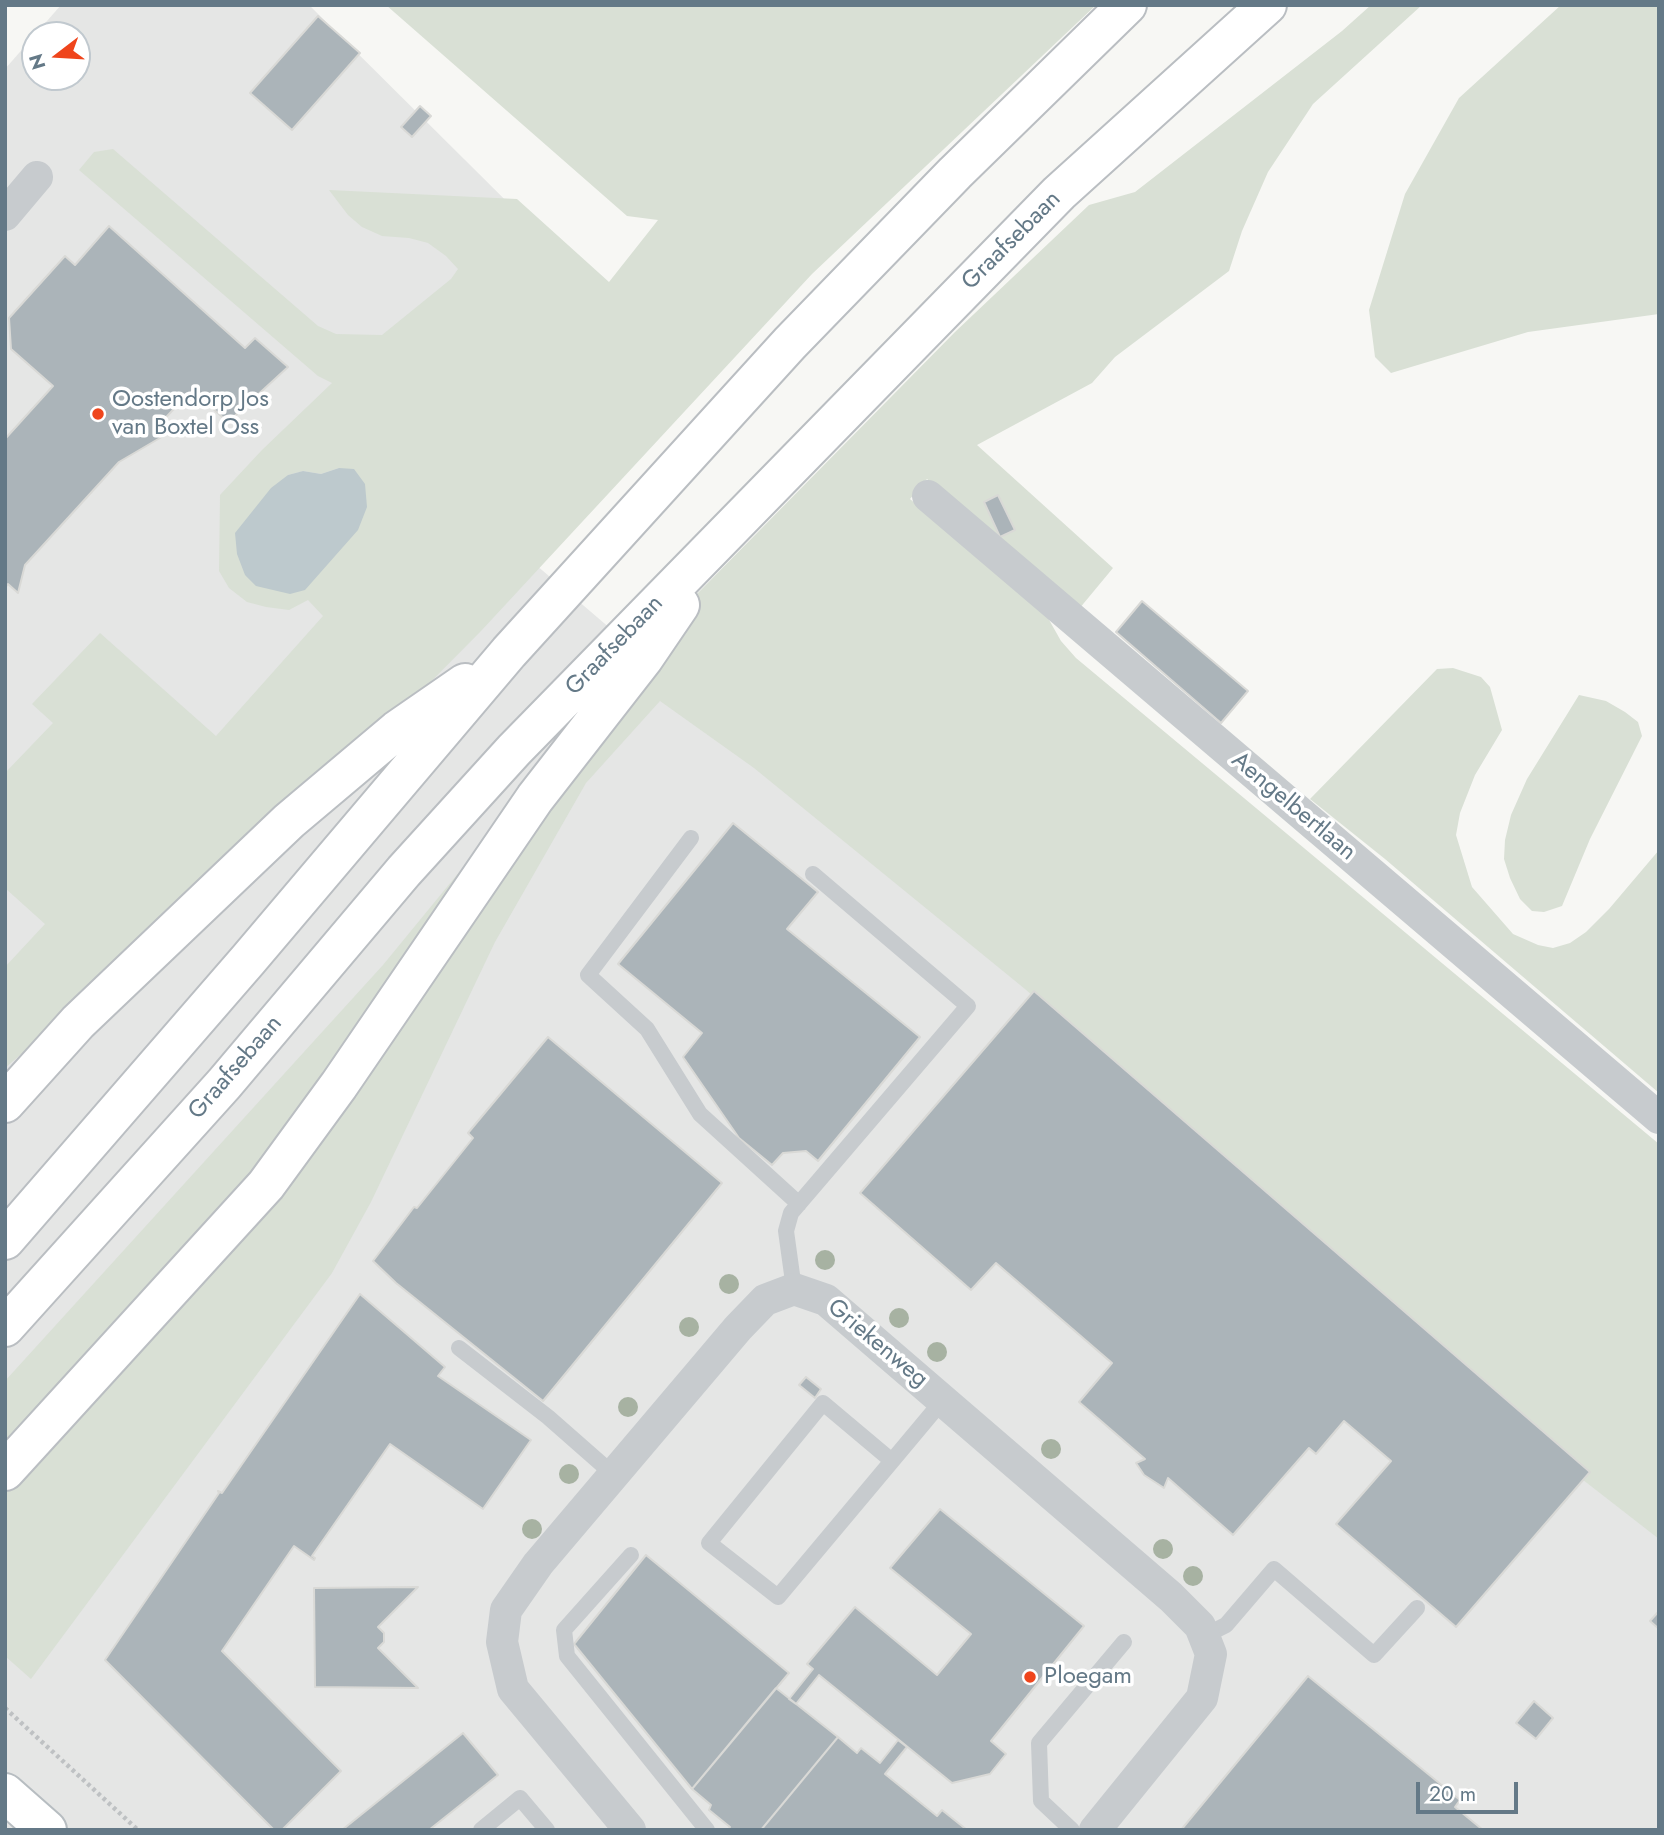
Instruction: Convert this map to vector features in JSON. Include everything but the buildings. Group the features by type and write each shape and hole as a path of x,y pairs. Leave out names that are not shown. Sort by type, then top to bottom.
{"main road":[{"path":"5,1240 248,961 509,652 790,343 955,173 1127,5"},
{"name":"Graafsebaan","path":"5,1327 224,1084 413,861 514,750 1059,193 1267,5"},
{"path":"5,1471 266,1185 339,1085 535,798 644,658 736,522"},
{"path":"5,1103 78,1022 289,821 397,730 509,652"},
{"path":"5,1793 47,1830"}],"street":[{"path":"5,215 37,177"},
{"name":"Aengelbertlaan","path":"928,496 1659,1118"},
{"path":"630,1830 513,1689 502,1642 506,1609 538,1564 765,1300 793,1289"},
{"name":"Griekenweg","path":"793,1289 826,1300 1171,1597 1200,1626 1204,1636"},
{"path":"1095,1830 1202,1698 1211,1654 1204,1636"}],"lane":[{"path":"691,838 587,975 647,1029 700,1114 799,1203"},
{"path":"793,1289 786,1231 792,1213 968,1006 813,874"},
{"path":"459,1348 548,1417 614,1475"},
{"path":"892,1461 823,1403 709,1543 778,1597 892,1461 943,1400"},
{"path":"631,1555 565,1630 567,1656 704,1829"},
{"path":"1204,1636 1226,1625 1274,1569 1374,1655 1418,1608"},
{"path":"1072,1830 1041,1801 1039,1743 1124,1642"},
{"path":"481,1830 520,1798 547,1830"}],"path":[{"path":"5,1707 138,1830"}],"shaded area":[{"path":"61,5 309,5 619,313 433,477 1659,1524 1659,1830 5,1830 5,69 21,51 21,91 91,91 91,21 47,21"},
{"path":"386,5 1096,5 812,274 481,631 375,738 105,982 5,1068 5,967 45,924 5,888 5,773 53,723 32,704 100,633 216,736 323,616 308,600 289,610 266,607 247,602 229,588 219,571 220,495 262,450 332,383 318,376 79,170 94,152 113,149 318,326 336,334 382,335 451,279 458,269 428,243 382,236 362,227 348,215 329,190 517,199 609,282 658,220 627,216","holes":["339,468 256,586 288,475 303,471 321,474"]},
{"path":"1371,5 1422,5 1313,104 1268,172 1242,231 1229,271 1115,357 1092,383 977,445 1113,568 1079,609 927,479 910,499 1048,618 1061,641 1076,658 1659,1144 1659,1539 1578,1476 1025,989 754,768 660,701 586,783 495,942 371,1202 332,1273 31,1679 5,1656 5,1381 383,965 538,776 690,601 955,332 1089,205 1135,192 1342,31"},
{"path":"1561,5 1659,5 1659,314 1528,332 1391,373 1375,357 1369,310 1405,194 1459,98"},
{"path":"339,468 354,469 365,484 367,507 358,530 305,590 290,594 256,586 245,575 237,554 235,533 271,488 288,475 303,471 321,474"},
{"path":"1453,668 1481,677 1490,687 1502,730 1475,775 1460,813 1456,835 1472,887 1513,934 1538,945 1553,948 1570,943 1586,932 1609,909 1659,850 1659,1093 1385,859 1310,799 1437,669"},
{"path":"1579,695 1606,701 1625,712 1638,722 1642,736 1590,839 1562,906 1544,912 1532,911 1520,899 1510,878 1504,859 1505,840 1511,815 1527,779"}],"place":[{"name":"Oostendorp Jos van Boxtel Oss","path":"98,414"},
{"name":"Ploegam","path":"1030,1677"}]}
